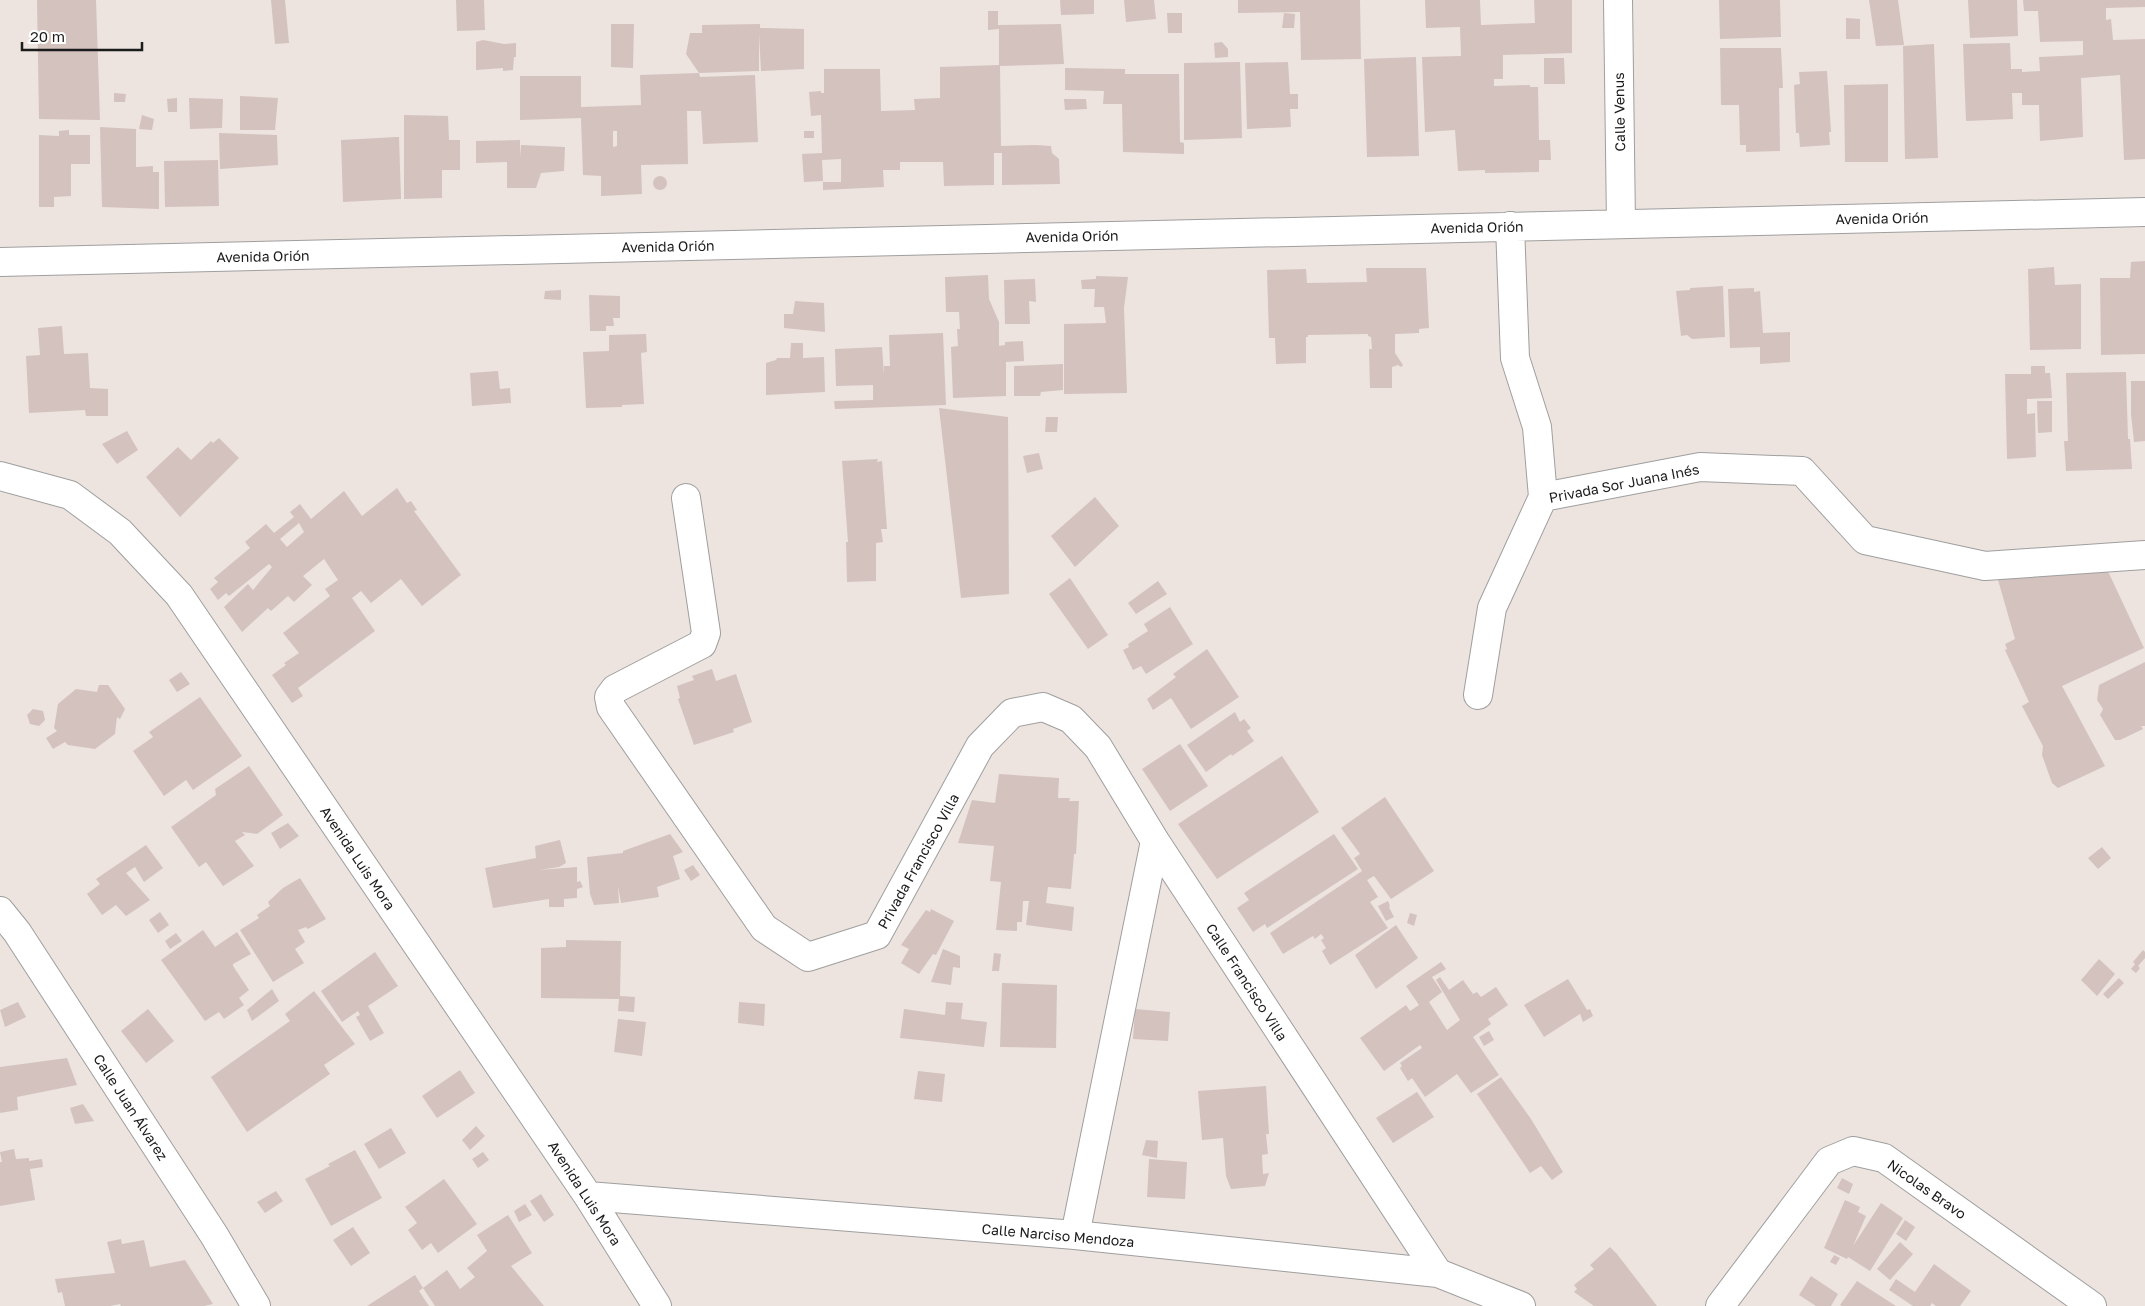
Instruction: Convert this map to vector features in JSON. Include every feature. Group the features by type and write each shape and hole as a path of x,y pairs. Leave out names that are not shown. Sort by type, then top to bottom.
{"street":[{"name":"Calle Venus","path":"1618,0 1621,224"},
{"name":"Avenida Orión","path":"0,262 2145,212"},
{"path":"1510,226 1515,358 1537,427 1543,497"},
{"name":"Privada Sor Juana Inés","path":"1478,695 1492,608 1543,497 1700,467 1802,471 1865,540 1985,566 2145,554"},
{"name":"Avenida Luis Mora","path":"0,476 7,476 70,495 120,532 178,595 588,1196 657,1306"},
{"name":"Privada Francisco Villa","path":"686,498 706,633 702,644 616,689 609,697 611,707 764,928 808,957 877,935 980,746 1012,713 1043,708"},
{"name":"Calle Francisco Villa","path":"1043,708 1071,719 1098,747 1155,841 1438,1273"},
{"path":"1075,1235 1155,841"},
{"name":"Calle Juan Álvarez","path":"0,911 17,932 214,1235 256,1306"},
{"name":"Nicolas Bravo","path":"1720,1306 1829,1161 1853,1151 1884,1158 2092,1306"},
{"name":"Calle Narciso Mendoza","path":"588,1196 1075,1235 1438,1273 1521,1306"}],"building":[{"path":"37,0 96,0 100,120 39,119"},
{"path":"271,0 285,0 289,43 275,44"},
{"path":"456,0 484,0 485,30 457,31"},
{"path":"1060,0 1094,0 1094,14 1061,15"},
{"path":"1124,0 1154,0 1156,19 1126,22"},
{"path":"1238,0 1360,0 1361,59 1301,60 1300,12 1238,13"},
{"path":"1425,0 1480,0 1481,25 1535,23 1534,0 1572,0 1572,53 1503,55 1503,79 1494,79 1494,86 1530,85 1530,87 1538,87 1539,140 1550,140 1551,160 1539,160 1539,172 1485,173 1485,170 1458,171 1455,130 1425,132 1422,57 1461,56 1460,27 1426,28"},
{"path":"1719,0 1780,0 1781,37 1720,39"},
{"path":"1869,0 1898,0 1904,45 1876,46"},
{"path":"1968,0 2017,0 2018,36 1970,38"},
{"path":"2023,0 2145,0 2145,7 2106,8 2106,20 2111,19 2113,40 2145,39 2145,159 2124,160 2120,75 2081,78 2083,137 2040,141 2039,105 2022,105 2022,93 2012,93 2013,119 1966,121 1963,44 2010,43 2011,69 2022,69 2022,72 2040,71 2039,57 2083,55 2083,41 2040,42 2038,11 2024,11"},
{"path":"988,11 998,11 998,25 1061,24 1064,64 1000,66 1001,146 1051,146 1052,153 1059,159 1060,184 1002,185 1002,153 994,153 994,185 944,186 943,162 900,162 900,170 883,170 884,187 823,190 823,182 841,182 841,159 822,160 823,181 804,182 802,154 822,153 821,115 811,116 809,92 821,91 821,93 824,93 824,69 880,69 881,111 915,110 914,99 940,98 940,67 999,65 999,29 988,30"},
{"path":"1167,13 1182,13 1182,33 1168,33"},
{"path":"1284,13 1295,14 1294,28 1282,28"},
{"path":"1846,18 1860,19 1860,39 1846,39"},
{"path":"611,24 634,24 633,68 611,67"},
{"path":"760,24 760,28 804,29 804,69 761,71 759,34 759,71 699,73 686,54 690,33 702,33 702,25"},
{"path":"483,40 504,44 516,43 516,57 514,57 513,70 503,71 503,68 476,70 476,42"},
{"path":"1222,42 1228,49 1228,57 1215,58 1214,43"},
{"path":"1934,44 1938,158 1905,159 1903,46"},
{"path":"1720,48 1781,48 1783,88 1779,88 1780,151 1746,152 1746,145 1740,145 1739,105 1721,105"},
{"path":"1416,57 1419,156 1367,157 1364,59"},
{"path":"1544,58 1564,58 1565,84 1544,84"},
{"path":"1240,62 1242,138 1184,140 1184,63"},
{"path":"1288,62 1290,94 1298,94 1298,109 1290,109 1291,127 1247,129 1245,63"},
{"path":"1065,68 1125,69 1125,74 1179,74 1180,142 1184,143 1184,154 1123,152 1122,104 1103,104 1104,91 1065,90"},
{"path":"1827,71 1831,132 1829,132 1830,145 1800,147 1799,133 1796,133 1794,85 1800,84 1799,72"},
{"path":"699,73 700,77 755,75 758,142 703,144 701,111 687,111 688,164 641,165 642,194 601,196 601,176 583,175 581,118 520,120 520,76 581,76 581,107 641,105 640,75","holes":["613,131 617,131 617,146 613,147"]},
{"path":"1888,84 1888,162 1845,162 1844,85"},
{"path":"114,93 126,94 125,102 114,102"},
{"path":"240,96 278,98 275,130 240,130"},
{"path":"177,98 177,112 168,112 167,99"},
{"path":"189,98 223,99 222,128 190,129"},
{"path":"1064,99 1086,99 1087,109 1065,110"},
{"path":"142,115 154,119 152,130 139,129"},
{"path":"404,115 448,116 449,140 460,140 460,170 442,170 442,198 404,199"},
{"path":"100,127 136,129 136,167 153,166 153,172 159,172 159,209 102,207"},
{"path":"69,130 69,135 90,135 90,164 71,164 71,196 54,197 54,207 39,207 39,135 59,136 59,131"},
{"path":"804,131 814,131 814,138 804,138"},
{"path":"219,133 277,135 278,165 220,169"},
{"path":"399,137 401,199 343,202 341,140"},
{"path":"520,140 520,157 521,145 565,147 564,171 541,173 536,188 507,188 507,162 476,163 476,141"},
{"path":"218,160 219,206 165,207 164,161"},
{"path":"657,176 663,176 667,183 663,190 657,190 653,186 653,180"},
{"path":"2145,261 2145,354 2101,355 2100,278 2130,278 2131,262"},
{"path":"2054,267 2055,285 2081,284 2081,349 2030,350 2028,269"},
{"path":"1366,268 1426,268 1429,328 1419,329 1419,333 1395,334 1395,353 1403,365 1401,367 1398,365 1392,367 1392,388 1370,388 1369,349 1372,349 1371,337 1368,334 1308,335 1306,337 1306,363 1276,364 1275,338 1269,338 1267,270 1306,269 1307,283 1367,282"},
{"path":"988,275 989,299 999,322 999,346 1005,345 1005,342 1023,341 1024,361 1006,362 1006,396 953,398 951,347 958,346 959,312 946,312 945,277"},
{"path":"1096,276 1128,277 1124,308 1127,393 1064,394 1064,324 1106,323 1104,307 1094,307 1095,289 1082,289 1081,280 1096,279"},
{"path":"1035,279 1036,302 1029,301 1030,324 1005,324 1004,280"},
{"path":"1723,286 1725,337 1692,339 1687,335 1681,336 1676,291 1690,290 1690,288"},
{"path":"1754,288 1754,292 1760,291 1763,333 1790,332 1790,362 1760,364 1760,347 1730,348 1728,289"},
{"path":"561,290 561,300 544,299 545,291"},
{"path":"589,295 620,296 620,318 613,318 614,326 606,326 606,331 590,331"},
{"path":"795,301 824,303 825,332 784,328 784,314 793,314"},
{"path":"62,326 64,354 88,353 90,388 108,389 108,416 86,416 85,410 29,413 26,356 40,355 38,328"},
{"path":"943,333 946,405 835,409 834,401 873,400 873,385 836,386 835,349 882,347 884,375 884,366 890,366 889,335"},
{"path":"646,334 647,352 641,353 644,404 586,408 583,352 609,351 609,335"},
{"path":"791,343 803,343 803,358 824,357 825,392 766,395 766,363 777,358 790,358"},
{"path":"1063,364 1063,390 1041,392 1040,396 1014,396 1014,366"},
{"path":"2031,366 2045,366 2045,373 2050,373 2052,398 2027,399 2027,414 2035,413 2036,457 2007,459 2005,374 2031,374"},
{"path":"498,371 500,389 510,388 511,403 472,406 470,373"},
{"path":"2126,372 2128,439 2130,439 2132,469 2066,471 2064,441 2068,441 2066,373"},
{"path":"2131,381 2145,381 2145,441 2134,442 2131,414"},
{"path":"2037,401 2052,401 2052,432 2038,433"},
{"path":"939,408 1008,417 1009,594 961,598"},
{"path":"1046,417 1058,417 1057,432 1045,432"},
{"path":"127,431 138,450 117,464 102,444"},
{"path":"219,438 239,458 180,517 146,477 178,447 191,460 211,441 213,443"},
{"path":"1039,453 1043,469 1027,473 1023,456"},
{"path":"878,459 877,462 882,461 887,529 881,529 883,542 876,543 876,581 847,582 846,542 848,542 842,461"},
{"path":"397,488 407,503 411,501 417,510 414,511 461,575 422,606 401,579 371,603 361,591 352,598 375,631 298,688 303,696 292,703 272,675 286,665 284,663 299,653 283,633 330,596 325,589 338,580 324,559 303,576 312,585 294,602 288,596 271,611 268,608 242,632 224,607 248,584 253,590 272,567 269,564 229,596 226,593 218,600 210,589 218,582 214,578 250,548 245,542 266,524 274,533 294,517 290,512 300,504 311,519 344,491 362,516","holes":["299,523 304,532 287,547 280,539"]},
{"path":"1095,497 1119,526 1075,567 1051,536"},
{"path":"2105,565 2144,648 2062,686 2105,766 2058,788 2052,783 2042,755 2043,746 2022,706 2029,702 2005,650 2007,649 2005,644 2015,639 1994,566"},
{"path":"1070,578 1108,635 1088,649 1049,594"},
{"path":"1158,581 1167,594 1136,614 1128,603"},
{"path":"1170,607 1193,644 1146,674 1141,666 1133,670 1123,650 1129,647 1128,644 1148,631 1144,624"},
{"path":"1207,649 1239,697 1191,729 1171,698 1153,710 1147,699 1176,677 1173,674"},
{"path":"2145,662 2145,726 2141,726 2143,729 2120,740 2115,740 2100,715 2103,709 2097,700 2099,685"},
{"path":"712,669 716,681 736,674 752,722 733,729 734,732 694,745 678,699 680,698 677,686 694,680 692,676"},
{"path":"181,672 190,684 177,692 169,680"},
{"path":"99,685 108,685 125,709 120,719 117,717 115,734 95,749 68,745 65,742 53,749 46,738 57,731 54,728 58,704 76,689 97,692"},
{"path":"200,697 242,756 193,790 186,780 164,796 133,751 153,737 149,732"},
{"path":"33,709 43,711 45,720 39,726 30,724 27,715"},
{"path":"1235,712 1240,722 1244,719 1251,728 1247,731 1254,741 1232,756 1231,754 1206,772 1187,745"},
{"path":"1180,744 1208,786 1170,811 1142,769"},
{"path":"1282,756 1319,812 1217,879 1178,824"},
{"path":"249,766 283,815 257,834 242,832 245,835 235,841 254,866 223,886 206,862 199,867 171,827 216,795 215,789"},
{"path":"999,774 1059,778 1058,798 1070,798 1069,801 1079,801 1076,854 1074,854 1071,889 1048,887 1046,903 1074,907 1072,931 1026,925 1029,901 1023,901 1022,922 1017,922 1017,931 996,930 1001,882 990,881 994,846 958,843 972,800 995,803"},
{"path":"1385,797 1434,871 1391,899 1374,876 1367,880 1378,897 1370,902 1388,928 1330,965 1322,951 1326,948 1321,940 1324,938 1321,934 1315,939 1313,936 1283,954 1270,933 1362,871 1354,858 1360,854 1341,828"},
{"path":"288,823 299,836 280,849 271,833"},
{"path":"670,834 683,852 673,856 680,879 657,887 659,897 621,903 618,886 619,903 594,905 590,894 587,857 623,853 623,851"},
{"path":"1334,834 1358,869 1267,928 1265,924 1253,932 1237,908 1249,900 1244,893"},
{"path":"560,840 566,863 559,867 539,870 577,867 577,882 580,881 583,887 577,889 577,898 564,899 564,907 549,907 549,899 493,908 485,868 536,858 535,846"},
{"path":"146,845 163,868 144,882 135,867 126,873 150,900 126,916 116,905 102,915 87,894 100,884 96,879"},
{"path":"2102,847 2111,858 2098,869 2088,858"},
{"path":"693,865 700,875 691,881 684,870"},
{"path":"300,878 326,919 308,929 306,927 298,930 305,942 295,949 304,963 273,982 240,930 259,918 257,915 270,906 268,902 283,888"},
{"path":"1388,901 1394,917 1386,921 1378,906"},
{"path":"931,909 954,921 936,955 933,954 919,974 901,963 909,949 901,945 926,910 930,912"},
{"path":"160,912 169,925 158,933 149,920"},
{"path":"1410,913 1417,915 1414,926 1407,923"},
{"path":"1396,925 1418,958 1376,989 1355,955"},
{"path":"203,930 215,947 237,932 251,954 233,964 249,990 239,998 244,1005 224,1019 219,1012 205,1021 161,960"},
{"path":"176,933 182,941 170,949 165,941"},
{"path":"566,940 621,941 620,996 635,997 634,1012 618,1011 619,999 541,998 541,948 566,947"},
{"path":"943,949 960,956 960,968 953,967 951,985 931,982"},
{"path":"2143,950 2145,958 2138,966 2140,968 2136,973 2131,969 2135,964 2133,962"},
{"path":"375,952 398,986 368,1006 384,1033 370,1041 356,1017 360,1015 358,1011 342,1022 321,991"},
{"path":"994,953 1001,954 999,971 992,971"},
{"path":"2099,959 2115,974 2097,996 2081,980"},
{"path":"1441,962 1446,969 1432,977 1442,992 1429,1002 1447,1030 1460,1020 1436,980 1440,977 1449,990 1463,980 1473,994 1477,992 1481,997 1496,987 1508,1005 1488,1019 1491,1024 1473,1037 1499,1075 1471,1093 1457,1074 1425,1097 1412,1078 1408,1081 1400,1068 1402,1066 1400,1063 1422,1048 1420,1045 1384,1071 1360,1038 1406,1005 1410,1011 1419,1005 1406,986"},
{"path":"2119,978 2124,983 2108,999 2103,994"},
{"path":"1568,979 1587,1010 1590,1009 1593,1016 1583,1022 1580,1014 1544,1037 1524,1005"},
{"path":"1002,983 1057,985 1056,1048 1000,1047"},
{"path":"272,989 279,1001 252,1021 247,1010"},
{"path":"314,991 355,1044 324,1065 330,1074 247,1132 211,1077 290,1021 285,1014"},
{"path":"18,1002 26,1017 5,1027 0,1010"},
{"path":"739,1002 765,1004 764,1026 738,1023"},
{"path":"946,1002 963,1003 961,1019 987,1022 984,1047 900,1038 904,1009 945,1015"},
{"path":"148,1009 174,1041 146,1063 121,1031"},
{"path":"1135,1009 1170,1012 1168,1041 1133,1039"},
{"path":"618,1019 646,1022 642,1056 614,1052"},
{"path":"1489,1031 1494,1040 1484,1046 1479,1037"},
{"path":"67,1058 77,1085 17,1097 18,1110 0,1113 0,1067"},
{"path":"460,1070 475,1093 437,1118 422,1096"},
{"path":"918,1071 945,1074 942,1102 914,1099"},
{"path":"1501,1077 1531,1119 1563,1172 1552,1180 1541,1166 1530,1173 1477,1094"},
{"path":"1266,1086 1269,1134 1266,1134 1268,1154 1262,1155 1263,1174 1269,1173 1265,1186 1231,1189 1226,1176 1223,1138 1202,1140 1198,1091"},
{"path":"1417,1092 1434,1117 1393,1143 1376,1118"},
{"path":"83,1104 94,1121 75,1124 70,1108"},
{"path":"476,1126 485,1136 470,1150 462,1140"},
{"path":"391,1128 406,1153 379,1169 364,1144"},
{"path":"1146,1140 1158,1141 1157,1158 1142,1155"},
{"path":"14,1149 16,1159 29,1158 29,1161 42,1159 43,1167 30,1169 35,1200 0,1206 0,1162 2,1162 0,1152"},
{"path":"355,1150 382,1198 331,1226 305,1179"},
{"path":"483,1152 489,1160 478,1168 472,1159"},
{"path":"1149,1159 1187,1162 1185,1199 1147,1197"},
{"path":"1842,1178 1853,1184 1849,1194 1837,1188"},
{"path":"444,1179 477,1224 438,1253 431,1243 422,1250 408,1230 417,1223 405,1207"},
{"path":"276,1191 283,1201 265,1213 257,1202"},
{"path":"541,1194 554,1215 544,1222 530,1201"},
{"path":"1845,1200 1860,1207 1858,1212 1866,1216 1853,1246 1881,1203 1903,1218 1870,1271 1848,1257 1847,1259 1824,1248"},
{"path":"525,1204 532,1215 519,1222 514,1211"},
{"path":"508,1215 532,1253 511,1266 544,1306 435,1306 423,1288 447,1270 460,1289 475,1277 467,1268 487,1251 477,1235"},
{"path":"1905,1220 1915,1227 1906,1241 1896,1234"},
{"path":"353,1227 370,1253 351,1266 333,1240"},
{"path":"121,1239 122,1244 144,1240 150,1267 185,1260 213,1304 204,1306 121,1306 120,1304 110,1306 65,1306 62,1292 58,1293 55,1279 115,1273 107,1242"},
{"path":"1900,1242 1913,1254 1890,1280 1877,1269"},
{"path":"1610,1247 1657,1306 1594,1306 1574,1292 1577,1289 1574,1285 1594,1269 1590,1265"},
{"path":"1834,1255 1840,1258 1836,1265 1830,1262"},
{"path":"1934,1264 1971,1291 1960,1306 1936,1306 1932,1303 1930,1306 1913,1306 1889,1290 1896,1279 1915,1292"},
{"path":"415,1275 423,1288 419,1291 429,1306 367,1306"},
{"path":"1811,1276 1838,1294 1831,1306 1816,1306 1799,1295"},
{"path":"1857,1281 1896,1306 1840,1305"}]}
